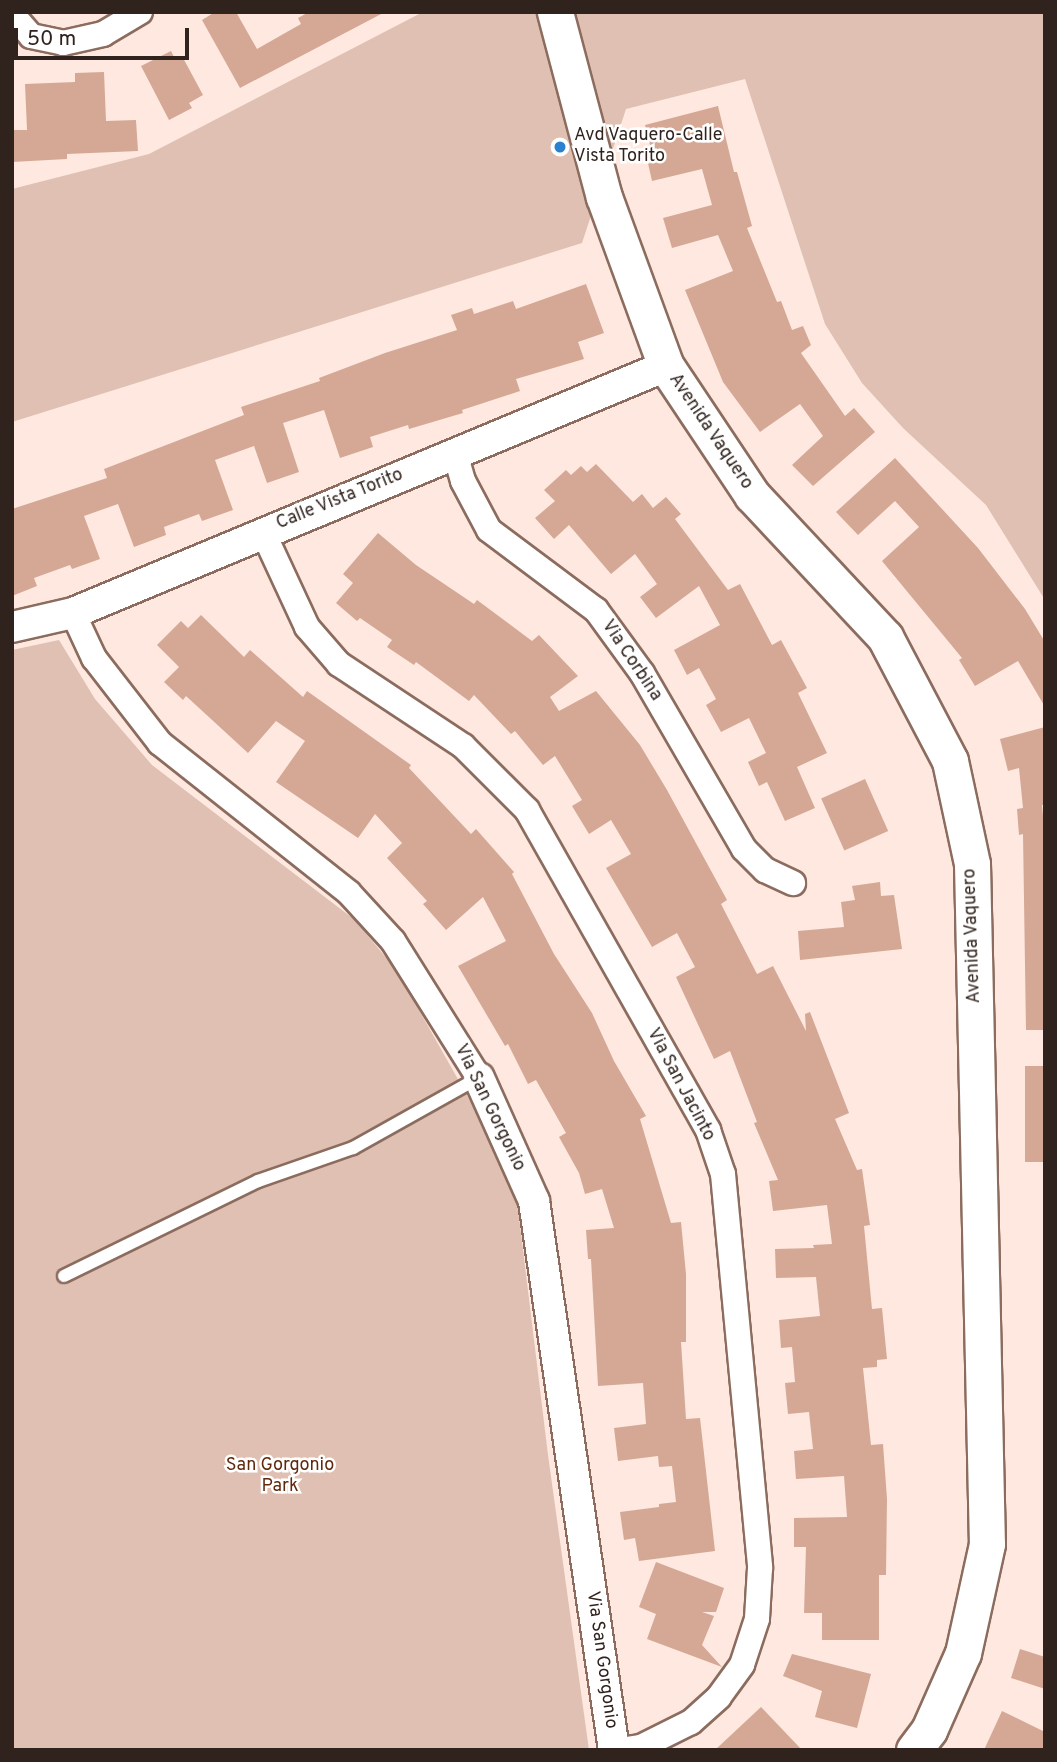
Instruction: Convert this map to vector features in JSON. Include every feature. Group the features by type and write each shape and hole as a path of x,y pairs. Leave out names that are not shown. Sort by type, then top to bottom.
{"main road":[{"name":"Avenida Vaquero","path":"555,12 604,197 666,366 752,495 885,637 950,761 972,864 986,1544 963,1653 929,1730 914,1750"}],"street":[{"path":"12,14 32,36 63,43 103,33 140,12"},
{"name":"Calle Vista Torito","path":"12,627 73,612 666,366"},
{"name":"Via Corbina","path":"455,453 463,481 489,530 596,610 642,673 744,849 765,870 793,883"},
{"name":"Via San Jacinto","path":"263,532 307,627 339,664 463,746 527,810 708,1130 723,1174 760,1568 757,1619 742,1665 719,1698 691,1722 641,1747 616,1750"},
{"name":"Via San Gorgonio","path":"73,612 94,658 160,743 349,892 394,941 479,1078 534,1201 616,1750"}],"lane":[{"path":"64,1276 258,1181 353,1148 479,1078"}],"green space":[{"path":"423,12 1045,12 1045,600 986,505 903,428 862,383 825,324 745,79 626,109 582,243 12,422 12,189 149,154"},
{"name":"San Gorgonio Park","path":"59,640 95,699 152,765 355,920 397,971 491,1138 516,1192 548,1455 589,1750 12,1750 12,650"}],"building":[{"path":"215,12 236,12 257,49 301,24 298,18 309,12 385,12 240,88 202,20"},
{"path":"171,51 175,59 182,56 203,95 189,103 192,108 169,120 141,66"},
{"path":"104,72 106,121 136,120 138,151 67,154 67,159 12,162 12,130 27,130 25,84 75,82 75,73"},
{"path":"718,106 734,172 737,172 752,226 747,228 777,302 781,301 792,330 803,326 811,345 801,353 845,416 854,408 875,432 813,486 792,465 823,436 800,404 760,432 723,382 685,290 733,271 718,235 672,248 663,218 712,205 702,169 652,181 645,150 651,149 645,125"},
{"path":"586,284 604,333 578,342 584,359 516,379 520,391 462,410 463,413 409,429 408,425 370,437 373,447 340,458 324,410 283,423 299,472 267,483 254,446 215,460 233,510 202,521 199,514 164,527 166,535 134,547 118,504 84,516 100,559 72,569 70,565 34,578 37,586 12,596 12,509 107,478 104,469 244,415 241,407 320,381 319,378 385,353 457,330 451,315 472,308 474,314 513,301 516,309"},
{"path":"895,458 978,548 1025,609 1045,642 1045,707 1018,661 975,686 959,660 962,658 882,561 919,527 895,501 858,535 836,512"},
{"path":"596,464 633,502 642,494 653,508 666,497 681,514 675,519 728,590 740,584 772,645 781,640 807,688 798,693 827,753 797,767 815,808 785,821 767,782 759,786 748,762 766,753 749,718 721,732 706,705 716,699 699,668 687,675 674,650 720,625 699,586 656,618 640,597 657,584 635,554 611,574 569,525 554,539 535,518 555,501 544,490 566,470 571,475 581,466 587,472"},
{"path":"378,533 416,565 474,604 477,600 532,641 539,635 578,676 550,697 559,711 596,691 640,745 667,790 727,900 721,904 757,974 773,966 806,1031 805,1014 810,1012 849,1113 835,1119 857,1170 862,1169 870,1225 864,1226 872,1309 882,1308 887,1359 877,1360 877,1367 863,1368 871,1445 883,1444 887,1499 886,1575 879,1575 879,1640 822,1640 822,1613 804,1613 806,1547 794,1547 794,1518 847,1517 844,1476 796,1479 794,1451 813,1449 809,1412 788,1414 785,1383 795,1382 792,1347 781,1348 779,1320 820,1316 816,1277 776,1278 775,1249 814,1248 813,1245 832,1244 827,1205 773,1211 769,1181 778,1180 754,1123 757,1122 730,1051 714,1059 676,977 695,967 677,933 652,947 606,868 631,854 611,820 589,834 572,806 582,800 555,756 543,765 515,731 511,734 474,695 469,701 416,662 414,665 387,647 392,640 360,618 357,621 336,603 353,583 343,574"},
{"path":"201,615 244,657 250,650 303,697 307,691 411,765 409,768 471,834 476,829 514,872 512,874 554,954 592,1013 614,1061 646,1116 640,1119 671,1223 681,1222 686,1274 686,1342 681,1342 686,1419 700,1418 715,1551 639,1561 635,1538 624,1540 620,1512 676,1502 672,1466 659,1467 658,1456 618,1461 614,1428 646,1424 643,1383 598,1386 591,1259 588,1259 586,1230 614,1228 602,1189 585,1194 579,1173 559,1137 566,1133 536,1080 528,1084 508,1044 505,1046 458,966 506,941 483,897 446,930 423,904 427,901 387,858 402,843 375,814 358,838 276,782 305,741 276,721 248,753 186,696 183,700 164,682 179,667 157,645 181,621 188,628"},
{"path":"1045,727 1045,805 1042,805 1045,836 1045,1030 1026,1030 1023,834 1019,835 1017,809 1023,808 1019,768 1008,771 1000,739"},
{"path":"865,779 888,831 844,851 821,799"},
{"path":"880,882 881,896 894,895 902,949 800,960 798,931 844,927 841,902 855,900 852,886"},
{"path":"1025,1066 1045,1066 1045,1162 1025,1162"},
{"path":"656,1562 724,1588 716,1612 702,1612 714,1616 702,1645 722,1667 647,1639 656,1614 639,1607"},
{"path":"1020,1649 1045,1657 1045,1689 1011,1678"},
{"path":"792,1654 871,1674 857,1728 815,1717 822,1691 783,1676"},
{"path":"761,1707 802,1750 715,1750"},
{"path":"1002,1711 1045,1732 1045,1750 984,1750"}],"place":[{"name":"Avd Vaquero-Calle Vista Torito","path":"560,147"}]}
